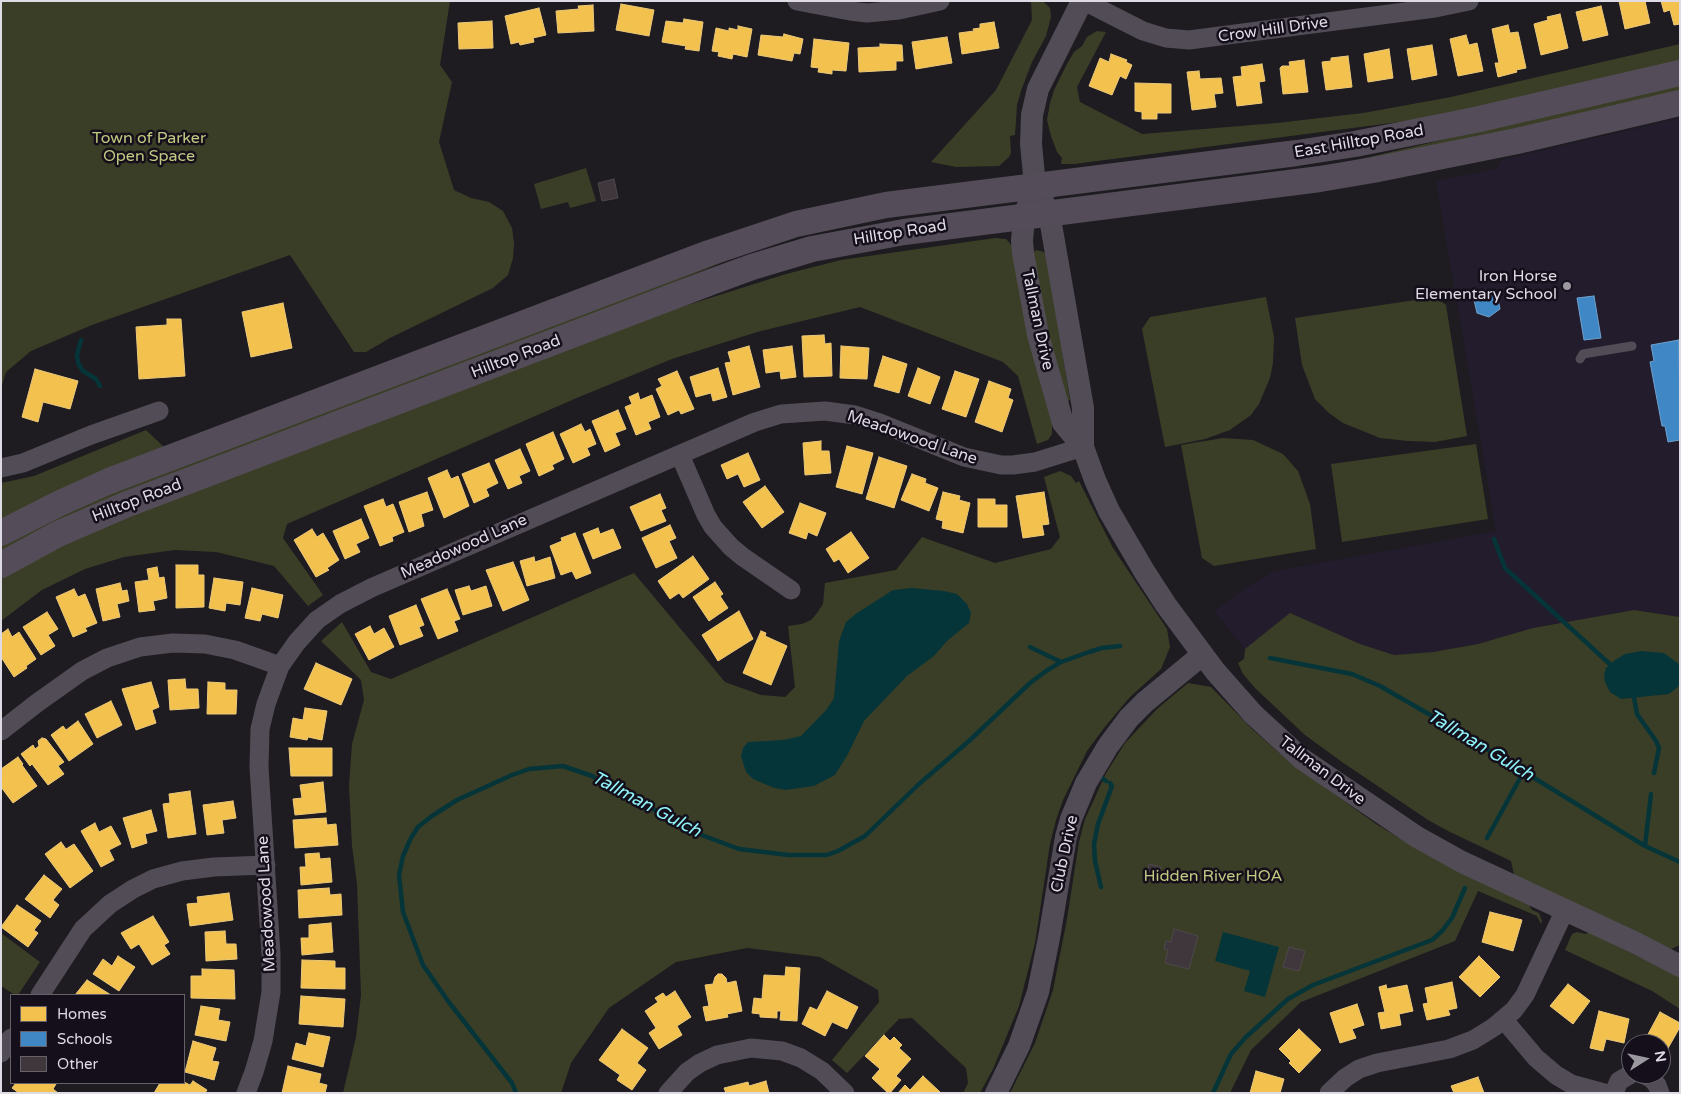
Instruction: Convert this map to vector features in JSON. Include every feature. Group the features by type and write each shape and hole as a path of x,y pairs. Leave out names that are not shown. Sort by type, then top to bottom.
{"main road":[{"name":"East Hilltop Road","path":"1035,186 1297,153 1383,139 1476,120 1680,73"},
{"name":"East Hilltop Road","path":"1037,214 1320,179 1374,170 1516,141 1680,103"},
{"name":"Hilltop Road","path":"1,533 109,481 758,235 813,219 860,210 1035,186"},
{"name":"Hilltop Road","path":"1,564 58,534 125,505 752,267 812,249 869,237 1037,214"}],"street":[{"path":"797,1 850,11 867,12 899,10 940,1"},
{"name":"Crow Hill Drive","path":"1083,1 1143,31 1166,38 1189,40 1435,8 1469,1"},
{"name":"Tallman Drive","path":"1083,1 1038,89 1034,102 1031,144 1037,214 1083,408 1083,447"},
{"name":"Tallman Drive","path":"1037,214 1022,241 1023,253 1040,341 1063,423 1083,447 1100,492 1118,527 1166,605 1202,655 1238,698 1267,729 1302,759 1429,845 1680,966"},
{"path":"1,468 23,463 98,432 159,410"},
{"name":"Meadowood Lane","path":"246,1093 263,1041 271,992 272,968 259,742 266,704 280,666 297,642 317,620 352,597 537,515 755,422 781,414 810,411 834,412 865,418 964,457 990,464 1013,466 1024,464 1083,447"},
{"path":"680,455 713,527 742,557 790,590"},
{"path":"1,731 50,693 90,667 107,658 140,648 183,642 205,644 235,650 280,666"},
{"name":"Club Drive","path":"996,1093 1019,1046 1036,998 1050,938 1066,837 1071,819 1086,783 1108,746 1129,718 1145,702 1202,655"},
{"path":"41,994 84,929 110,904 133,889 153,879 182,871 214,867 266,865"},
{"path":"1329,1093 1345,1078 1359,1069 1377,1063 1458,1046 1487,1033 1504,1020 1520,1002 1532,983 1565,910"},
{"path":"1504,1020 1536,1058 1556,1075 1571,1084 1604,1093"},
{"path":"1,1053 10,1040"},
{"path":"668,1093 686,1072 700,1063 717,1055 751,1048 782,1050 801,1058 822,1071 845,1093"},
{"path":"1614,1093 1621,1080"}],"lane":[{"path":"1580,360 1583,354 1632,346"}],"shaded area":[{"name":"Iron Horse Elementary School","path":"1680,118 1680,617 1634,610 1534,628 1478,644 1433,652 1394,655 1360,644 1291,614 1245,649 1214,611 1244,589 1275,571 1496,531 1436,181 1497,169 1501,160"}],"green space":[{"name":"Town of Parker Open Space","path":"1,1 450,1 440,65 452,82 439,142 454,190 471,198 489,202 503,211 512,228 513,258 508,275 493,288 390,338 366,352 354,352 290,255 92,325 31,351 6,372 1,388"},
{"path":"1031,1 1043,1 1050,8 1051,17 1046,36 1032,62 1021,91 1017,105 1015,135 1010,136 1011,153 1009,157 999,166 956,167 931,162 996,90 1032,20"},
{"path":"1097,31 1106,32 1077,87 1080,102 1142,134 1277,123 1363,113 1451,97 1680,44 1680,62 1461,114 1074,164 1061,164 1062,158 1057,152 1047,120 1050,103 1054,90 1074,52 1082,46 1087,37"},
{"path":"1680,84 1680,92 1395,157 1340,164"},
{"path":"586,168 596,201 570,208 568,202 541,209 534,184"},
{"path":"881,218 805,234 747,252 1,554 1,543 68,508 781,238"},
{"path":"995,238 1006,239 1016,250 1052,420 1052,434 1048,440 1037,444 1018,376 1003,362 860,307 757,332 672,359 579,397 287,524 283,538 323,595 308,606 274,566 216,552 175,550 124,557 85,569 42,590 1,621 1,576 90,530 640,320 786,274 841,260"},
{"path":"1036,250 1044,252 1047,257 1070,400 1068,401 1064,400 1030,256"},
{"path":"1266,297 1274,337 1273,363 1270,378 1259,404 1251,415 1230,430 1205,439 1165,447 1142,329 1150,317"},
{"path":"1435,297 1446,305 1467,436 1435,442 1380,438 1343,423 1329,413 1315,399 1302,365 1295,318"},
{"path":"146,430 166,449 1,522 1,483 34,476"},
{"path":"1223,438 1253,440 1283,454 1298,471 1310,504 1316,549 1214,566 1202,558 1181,445"},
{"path":"1476,444 1488,519 1342,542 1331,464"},
{"path":"1060,471 1071,476 1076,483 1079,481 1113,548 1167,629 1170,647 1161,669 1130,697 1087,751 1063,800 1050,844 1035,943 1019,1006 993,1069 980,1093 963,1093 968,1083 966,1068 912,1018 899,1019 847,1073 832,1060 879,1002 878,990 820,957 747,948 676,962 609,1008 571,1063 561,1093 343,1093 356,1037 361,995 357,884 352,846 349,785 352,744 364,700 361,680 321,641 342,622 371,672 391,679 634,573 725,682 761,695 785,697 795,687 788,626 802,624 811,620 823,604 825,583 896,570 922,537 995,563 1051,549 1060,537 1044,477"},
{"path":"1634,610 1680,617 1680,945 1671,949 1514,875 1511,861 1428,820 1305,735 1255,688 1243,674 1238,663 1244,659 1245,649 1290,613 1360,644 1394,655 1433,652 1478,644 1533,628"},
{"name":"Hidden River HOA","path":"1188,683 1211,687 1251,728 1286,759 1376,824 1431,857 1529,905 1532,910 1539,913 1542,921 1541,924 1537,916 1478,891 1455,941 1301,1002 1251,1050 1230,1093 1010,1093 1035,1043 1053,990 1067,919 1079,842 1085,819 1105,775 1125,743 1157,709"},
{"path":"1577,932 1586,934 1589,932 1680,977 1680,1009 1652,991 1565,950 1572,934"},
{"path":"1,933 40,962 19,994 13,994 1,986"}],"water":[{"path":"912,588 957,594 967,604 971,613 969,623 947,641 934,656 907,676 864,721 848,754 835,775 814,786 786,790 774,788 753,779 746,772 741,756 743,748 748,742 783,740 801,736 827,709 834,698 839,641 846,622 893,590"},
{"path":"1641,651 1664,653 1679,664 1680,684 1669,694 1621,699 1610,692 1605,682 1604,674 1606,668 1625,654"},
{"path":"1223,932 1279,947 1265,997 1244,991 1250,971 1215,961"}],"building: Homes":[{"path":"1619,1 1645,1 1650,23 1625,29"},
{"path":"1661,1 1680,1 1680,24 1674,25 1670,10 1664,12"},
{"path":"621,4 654,10 649,36 616,30"},
{"path":"593,5 594,31 558,33 556,11 579,9 578,6"},
{"path":"1601,6 1608,35 1583,41 1576,12"},
{"path":"539,8 546,35 533,38 534,42 520,45 519,42 511,44 505,16"},
{"path":"1560,14 1568,48 1541,55 1534,24 1548,20 1547,17"},
{"path":"684,19 703,22 699,51 685,49 686,46 662,42 666,21 683,23"},
{"path":"492,21 493,48 459,49 458,23"},
{"path":"994,22 999,48 962,54 959,33 974,31 973,29 980,28 980,24"},
{"path":"1508,25 1510,33 1518,32 1526,68 1498,77 1495,63 1499,63 1492,29"},
{"path":"738,26 752,29 747,57 733,54 732,59 718,56 719,52 712,51 716,28 729,31 729,28 738,30"},
{"path":"784,34 803,39 800,54 794,53 792,61 758,55 761,35 783,37"},
{"path":"1466,35 1469,45 1477,43 1483,71 1458,76 1450,39"},
{"path":"947,37 952,63 916,69 912,42"},
{"path":"814,39 849,43 846,71 832,70 832,74 818,72 819,68 811,67"},
{"path":"880,44 902,45 903,61 896,61 896,70 859,72 858,48 880,47"},
{"path":"1432,45 1437,75 1412,80 1407,49"},
{"path":"1389,49 1393,78 1368,82 1364,54"},
{"path":"1111,54 1127,60 1126,62 1132,65 1126,79 1120,76 1112,95 1089,86 1100,58 1109,62"},
{"path":"1348,56 1352,87 1326,90 1322,62 1331,61 1331,58"},
{"path":"1304,60 1308,92 1283,94 1280,68 1282,66 1290,66 1289,62"},
{"path":"1262,64 1265,81 1259,82 1262,103 1237,106 1233,77 1242,76 1241,67"},
{"path":"1199,71 1200,79 1221,78 1223,93 1214,94 1216,107 1192,110 1187,72"},
{"path":"1135,83 1171,84 1171,113 1157,113 1157,119 1142,119 1142,112 1135,111"},
{"path":"283,303 292,348 251,357 242,312"},
{"path":"167,319 181,319 185,376 139,379 136,327 167,325"},
{"path":"824,335 825,344 831,343 832,376 804,377 802,336"},
{"path":"749,346 760,387 733,395 725,363 731,362 728,352"},
{"path":"792,346 796,377 781,379 780,371 766,373 763,350"},
{"path":"841,346 869,348 867,379 840,378"},
{"path":"883,356 907,364 899,393 874,386"},
{"path":"718,368 727,397 713,401 711,393 696,397 690,377"},
{"path":"918,368 940,377 930,404 908,396"},
{"path":"35,369 78,381 70,409 43,402 38,422 22,417"},
{"path":"677,371 694,409 681,414 679,410 668,415 656,389 662,386 658,379"},
{"path":"955,371 979,379 966,417 942,409"},
{"path":"989,381 1011,389 1008,398 1013,400 1002,432 975,422"},
{"path":"638,393 640,400 652,395 660,417 648,422 651,429 636,435 625,407 632,404 629,397"},
{"path":"618,410 626,429 615,433 620,445 605,452 592,421"},
{"path":"581,424 585,432 590,429 596,444 587,448 590,455 573,463 560,434"},
{"path":"553,432 564,459 552,465 554,469 539,476 526,444"},
{"path":"821,441 821,451 829,451 831,473 805,475 803,443"},
{"path":"847,446 873,453 862,494 836,487"},
{"path":"520,449 530,471 519,476 522,483 508,489 495,460"},
{"path":"748,453 760,480 744,487 738,474 727,479 721,465"},
{"path":"879,457 907,466 894,508 866,499"},
{"path":"489,463 498,483 486,489 489,496 474,503 462,474"},
{"path":"447,470 451,479 458,476 469,506 444,518 428,478"},
{"path":"912,474 926,479 925,483 938,488 929,511 901,500"},
{"path":"765,486 784,512 762,528 743,502"},
{"path":"427,492 433,510 421,514 424,526 409,532 399,502"},
{"path":"943,492 960,496 959,500 970,503 963,533 942,528 943,521 936,519"},
{"path":"1044,492 1049,524 1042,525 1044,535 1023,538 1016,496"},
{"path":"660,494 666,508 661,510 666,521 641,531 630,507"},
{"path":"383,499 386,507 393,504 404,532 392,537 393,541 380,546 364,506"},
{"path":"978,499 995,499 995,505 1007,505 1007,527 978,527"},
{"path":"800,503 826,513 817,536 808,532 806,539 789,533"},
{"path":"361,519 369,538 356,544 360,552 345,559 333,531"},
{"path":"670,525 676,538 669,541 677,558 656,568 642,538"},
{"path":"598,528 600,534 613,529 621,548 593,559 583,534"},
{"path":"312,529 317,537 323,533 339,560 327,568 329,570 316,577 294,540"},
{"path":"851,532 869,558 848,573 839,559 834,562 826,549"},
{"path":"575,533 591,573 576,579 572,571 561,575 550,546 562,541 561,538"},
{"path":"693,556 709,579 683,598 679,593 670,599 658,581"},
{"path":"534,557 535,562 550,557 555,578 527,586 520,561"},
{"path":"513,562 529,600 503,611 486,570"},
{"path":"176,565 198,565 198,575 204,575 204,607 176,608"},
{"path":"157,567 159,578 164,577 167,598 153,601 155,610 139,612 135,582 149,580 147,569"},
{"path":"214,578 243,582 240,605 226,603 225,611 209,608"},
{"path":"715,582 723,594 720,596 728,608 709,621 693,597"},
{"path":"120,583 122,591 127,590 129,601 117,604 120,617 103,621 96,589"},
{"path":"469,586 471,591 486,586 492,606 463,615 455,590"},
{"path":"252,588 283,595 278,618 262,614 260,621 245,618"},
{"path":"74,589 78,597 85,594 97,623 85,628 87,631 73,637 56,597"},
{"path":"447,589 460,619 454,621 458,631 438,639 421,599"},
{"path":"416,605 424,625 419,627 423,636 400,645 389,616"},
{"path":"739,611 753,639 718,661 702,635"},
{"path":"47,612 58,629 48,635 55,646 41,655 23,627"},
{"path":"370,626 374,634 384,628 394,647 369,660 355,634"},
{"path":"8,629 12,637 19,632 36,659 14,677 1,657 1,634"},
{"path":"761,631 766,633 765,636 787,646 771,685 743,673"},
{"path":"316,663 352,679 341,705 304,689"},
{"path":"185,679 186,689 198,689 199,708 170,710 168,680"},
{"path":"151,682 159,707 152,710 156,723 136,730 122,689"},
{"path":"208,682 225,683 225,690 237,690 236,714 207,714"},
{"path":"111,701 122,725 97,738 85,714"},
{"path":"305,708 327,711 322,740 308,737 307,740 290,737 293,718 303,720"},
{"path":"78,721 93,744 69,761 51,735 63,726 66,730"},
{"path":"42,738 46,739 64,762 58,766 64,774 48,785 32,764 30,766 21,754 33,745 35,749 39,746 38,741"},
{"path":"289,748 332,748 332,776 291,776"},
{"path":"18,757 37,786 13,803 1,787 1,769"},
{"path":"323,782 326,812 295,815 293,799 302,798 300,785"},
{"path":"190,791 196,834 168,838 163,804 170,803 169,794"},
{"path":"233,801 236,818 222,820 224,833 207,835 203,805"},
{"path":"151,810 157,831 145,834 147,843 132,848 123,818"},
{"path":"326,818 327,825 336,824 338,845 295,848 293,820"},
{"path":"95,823 99,832 111,826 121,844 109,850 114,860 101,867 81,831"},
{"path":"61,842 66,849 74,844 93,871 70,888 45,854"},
{"path":"319,853 320,859 330,858 332,882 301,885 300,867 306,867 305,854"},
{"path":"44,875 62,889 53,900 59,905 50,918 25,899"},
{"path":"329,888 330,895 341,894 342,915 299,918 298,890"},
{"path":"229,893 233,920 190,926 187,904 198,903 197,897"},
{"path":"17,905 41,921 34,930 38,933 28,947 1,927"},
{"path":"1490,912 1522,920 1513,951 1482,942"},
{"path":"153,916 169,942 164,945 170,954 152,965 139,944 131,949 121,933"},
{"path":"331,923 333,952 302,955 301,938 309,938 309,925"},
{"path":"225,931 226,944 236,944 237,959 206,961 205,932"},
{"path":"118,956 135,967 119,991 93,974 103,959 112,966"},
{"path":"1479,956 1500,977 1480,997 1459,977"},
{"path":"302,960 335,961 335,968 345,968 345,989 301,988"},
{"path":"786,967 800,968 797,1021 780,1020 781,1011 777,1011 777,1018 760,1017 760,1014 752,1013 754,998 762,999 764,975 785,976"},
{"path":"202,969 234,970 235,999 191,998 191,976 202,976"},
{"path":"718,974 722,974 726,978 727,983 736,981 742,1011 727,1014 728,1017 706,1021 703,1007 709,1006 705,985 713,984"},
{"path":"87,980 109,994 76,994"},
{"path":"1452,982 1457,1008 1448,1010 1450,1015 1427,1020 1423,1004 1428,1003 1425,988"},
{"path":"1568,984 1590,1001 1573,1024 1550,1006"},
{"path":"1386,985 1387,989 1407,985 1413,1011 1399,1014 1401,1025 1381,1029 1378,1013 1385,1012 1379,987"},
{"path":"675,991 691,1017 677,1026 682,1035 659,1049 649,1033 656,1028 645,1011 658,1002 655,998 663,993 666,997"},
{"path":"827,991 858,1007 847,1029 832,1022 825,1036 802,1024 810,1007 817,1010"},
{"path":"301,996 345,999 343,1027 299,1024"},
{"path":"1357,1004 1364,1025 1352,1029 1356,1038 1340,1043 1330,1013"},
{"path":"201,1006 220,1009 218,1020 230,1022 226,1041 195,1035"},
{"path":"1599,1011 1629,1019 1626,1034 1621,1034 1621,1042 1606,1039 1603,1051 1590,1048"},
{"path":"1660,1012 1680,1023 1680,1027 1671,1043 1671,1034 1648,1034"},
{"path":"622,1029 648,1048 637,1063 646,1070 632,1090 617,1080 620,1075 599,1060"},
{"path":"1299,1029 1321,1050 1299,1073 1289,1063 1291,1061 1279,1049"},
{"path":"309,1033 330,1037 323,1067 292,1059 296,1043 306,1046"},
{"path":"884,1035 890,1041 894,1037 902,1045 899,1048 911,1059 896,1076 901,1080 890,1093 872,1078 880,1069 865,1056"},
{"path":"193,1041 216,1048 212,1061 219,1062 214,1080 185,1072"},
{"path":"288,1066 321,1074 319,1083 327,1085 325,1093 282,1093"},
{"path":"1256,1071 1284,1079 1280,1093 1250,1093"},
{"path":"923,1076 939,1093 898,1093 905,1085 910,1090"},
{"path":"1478,1077 1484,1093 1454,1093 1451,1086"},
{"path":"193,1081 207,1090 205,1093 154,1093 159,1084 185,1082 190,1085"},
{"path":"766,1081 769,1093 726,1093 724,1088 748,1082 749,1086"},
{"path":"15,1084 56,1084 53,1089 58,1093 19,1093 12,1088"}],"building: Schools":[{"path":"1485,290 1497,295 1500,309 1489,317 1477,313 1474,300"},
{"path":"1594,296 1601,338 1584,340 1577,298"},
{"path":"1679,340 1680,440 1668,442 1665,426 1662,426 1650,362 1654,361 1651,345"}],"building: Other":[{"path":"614,179 618,198 602,201 598,183"},
{"path":"1149,864 1161,867 1158,877 1147,874"},
{"path":"1174,929 1198,936 1189,969 1165,963 1168,950 1164,949 1165,944 1166,941 1171,942"},
{"path":"1289,947 1305,951 1299,971 1283,967"}],"waterway":[{"path":"81,340 77,355 78,363 83,371 96,379 100,386"},
{"path":"1494,539 1505,568 1614,668"},
{"name":"Tallman Gulch","path":"516,1093 512,1083 448,1001 423,965 403,912 399,875 403,856 418,827 432,816 457,800 512,775 529,769 563,766 592,776 699,834 739,849 789,855 827,855 865,836 919,784 969,741 1030,683 1046,671 1061,662 1089,652 1120,646"},
{"path":"1030,647 1061,662"},
{"name":"Tallman Gulch","path":"1270,658 1352,674 1380,686 1446,724 1645,846 1680,862"},
{"path":"1633,692 1637,714 1659,748 1654,773"},
{"path":"1487,838 1524,771"},
{"path":"1102,778 1106,781"},
{"path":"1101,887 1095,861 1094,844 1098,824 1112,786 1110,783"},
{"path":"1645,846 1651,794"},
{"path":"1213,1093 1231,1054 1246,1037 1288,999 1313,985 1432,940 1452,918 1465,888"}],"place":[{"name":"Iron Horse Elementary School","path":"1567,286"}]}
